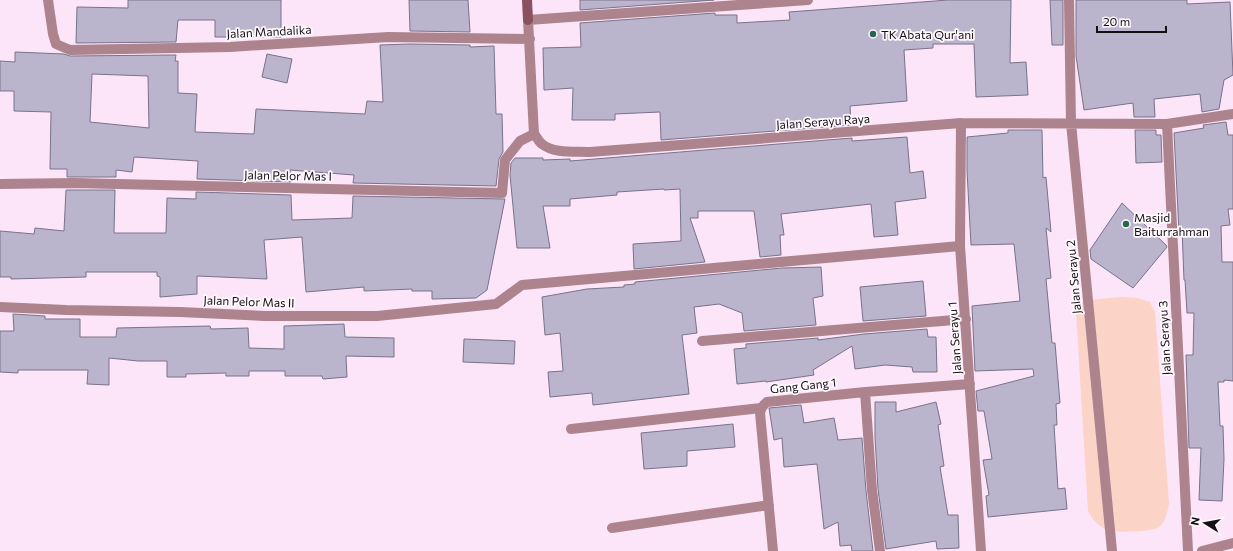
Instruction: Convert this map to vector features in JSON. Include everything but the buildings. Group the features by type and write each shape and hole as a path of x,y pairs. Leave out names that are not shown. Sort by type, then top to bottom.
{"street":[{"name":"Jalan Mandalika","path":"48,0 56,44 70,50 230,47 388,37 530,39"},
{"path":"527,0 534,134"},
{"path":"528,20 808,0"},
{"name":"Jalan Serayu 2","path":"1069,0 1072,122 1112,551"},
{"name":"Jalan Serayu Raya","path":"534,134 542,144 550,149 590,152 961,123 1072,122 1166,124 1233,114"},
{"name":"Jalan Serayu 1","path":"961,123 960,246 981,551"},
{"name":"Jalan Serayu 3","path":"1166,124 1188,551"},
{"name":"Jalan Pelor Mas I","path":"0,184 74,182 502,192 505,160 520,142 534,134"},
{"name":"Jalan Pelor Mas II","path":"0,307 265,316 377,316 496,304 522,285 960,246"},
{"path":"702,341 966,320"},
{"name":"Gang Gang 1","path":"773,551 760,413 761,408 767,402 865,392 970,384"},
{"path":"865,392 872,490 880,551"},
{"path":"571,429 761,408"},
{"path":"612,528 769,505"},
{"path":"1202,551 1233,544"}],"shaded area":[{"path":"1120,297 1138,298 1150,302 1155,312 1169,504 1166,517 1159,527 1134,532 1107,530 1091,517 1088,511 1076,311 1079,304 1089,300"}],"place":[{"name":"TK Abata Qur'ani","path":"873,34"},
{"name":"Masjid Baiturrahman","path":"1126,224"}]}
